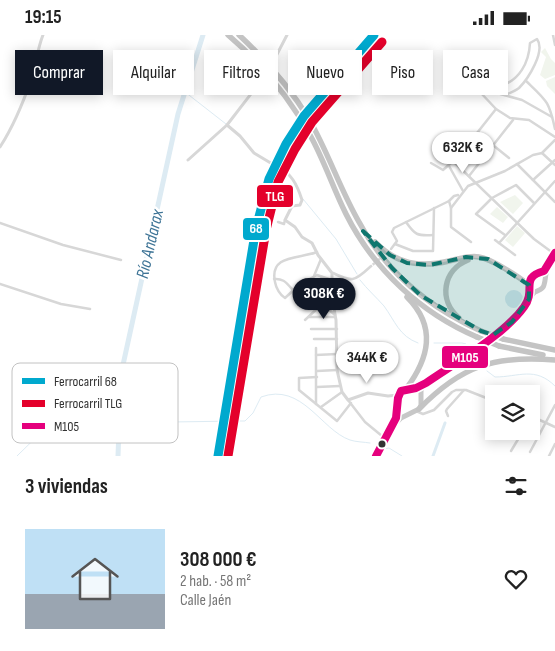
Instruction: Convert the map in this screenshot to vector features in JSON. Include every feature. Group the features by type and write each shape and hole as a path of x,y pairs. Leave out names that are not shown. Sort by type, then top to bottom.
{"highway":[{"path":"228,35 269,77 299,117 323,160 354,227 377,262 417,309 424,325 427,339 423,362 408,389"},
{"path":"239,35 275,72 304,111 364,231 380,254 410,286 448,315 481,331 502,339 555,350"},
{"path":"364,231 390,255 407,263 430,265 466,257 483,257 493,261 538,290"},
{"path":"513,274 526,278 544,271 555,254"},
{"path":"473,327 450,309 445,294 446,285 452,272 460,263 473,258 483,257"},
{"path":"376,456 398,412 398,395 408,389 426,383 512,322 534,293 544,285 548,265"},
{"path":"533,275 540,275 544,280"},
{"path":"529,299 529,281 533,275"},
{"path":"395,282 425,308 453,326 499,345 555,358"},
{"path":"389,433 398,421 417,410 460,374 481,365 499,361 522,358 555,358"},
{"path":"417,410 421,405 421,390 426,383"},
{"path":"408,389 421,396"},
{"path":"397,404 401,411 410,414"}],"street":[{"path":"0,147 8,135 31,81 38,48 43,35"},
{"path":"278,52 287,35"},
{"path":"553,35 555,45"},
{"path":"508,84 520,73 526,62 531,41 538,39 540,48 533,68 526,80 515,91 508,93"},
{"path":"526,80 546,101 555,129 549,133"},
{"path":"188,160 226,125 250,95"},
{"path":"451,208 460,195 475,181 497,174 533,155 542,153 555,139 529,120 513,120 496,109 482,95"},
{"path":"503,95 522,100 552,117"},
{"path":"431,163 441,170 448,166 461,154 496,109"},
{"path":"469,176 513,120"},
{"path":"226,125 240,136 254,153 288,173 298,186 302,200 300,205 292,207 284,224 278,222"},
{"path":"478,133 509,158"},
{"path":"542,153 553,161 555,165"},
{"path":"459,167 461,154"},
{"path":"454,161 541,245 555,254"},
{"path":"533,180 553,161"},
{"path":"517,164 555,202"},
{"path":"448,166 464,191"},
{"path":"499,243 555,181"},
{"path":"506,235 476,214 492,198 516,185 534,203"},
{"path":"391,249 397,241 392,230 449,201 454,195 460,195"},
{"path":"551,198 555,195"},
{"path":"449,201 451,227 471,242"},
{"path":"395,244 413,251 433,251 434,208"},
{"path":"285,221 295,227 302,237 312,243 332,273 345,279 353,279 361,276 370,267"},
{"path":"406,222 414,234 434,235"},
{"path":"0,223 63,245 121,260"},
{"path":"495,239 515,255"},
{"path":"317,252 304,257 287,258 276,267 275,284 285,298 303,282 317,275 332,280"},
{"path":"314,277 321,259"},
{"path":"332,273 337,339 337,370 340,386 342,392 369,427 382,436"},
{"path":"322,277 312,295 335,316"},
{"path":"274,279 282,279 293,290"},
{"path":"0,284 61,304 90,309"},
{"path":"305,320 322,304"},
{"path":"309,317 335,316"},
{"path":"311,329 336,329"},
{"path":"314,339 337,339"},
{"path":"316,348 316,404"},
{"path":"316,355 337,355"},
{"path":"317,371 337,370"},
{"path":"317,377 299,378 299,390 337,421 351,403"},
{"path":"317,387 340,386"},
{"path":"417,410 423,415 430,412 452,392 464,389 485,397"},
{"path":"448,416 447,409 464,389"},
{"path":"320,407 342,392"},
{"path":"348,400 368,393 388,396 398,395"},
{"path":"388,396 397,404"},
{"path":"530,452 555,405"},
{"path":"540,420 555,427"},
{"path":"512,451 518,440"},
{"path":"549,456 555,444"}],"highlighted area":[{"path":"363,231 390,255 407,263 430,265 466,257 488,259 529,285 529,299 512,322 493,335 481,331 420,295 392,268"}],"shaded area":[{"path":"545,48 555,63 555,75 545,79 540,75 546,57 541,52"},
{"path":"555,77 555,94 547,86 546,81"},
{"path":"515,195 523,203 513,214 500,202"},
{"path":"497,207 508,217 503,223 490,214"},
{"path":"517,226 525,233 513,247 505,240"},
{"path":"345,284 347,302 337,303 336,285"},
{"path":"514,290 520,293 523,299 520,305 514,308 508,305 505,299 508,293"}],"waterway":[{"name":"Río Andarax","path":"123,363 178,114 203,35"},
{"path":"189,95 226,124"},
{"path":"303,199 336,239 357,274"},
{"path":"360,280 384,306 398,328 406,336 418,343"},
{"path":"434,343 462,343 470,348"},
{"path":"487,371 495,377 534,374 541,376 555,386"},
{"path":"178,422 245,421 253,413 261,397 275,394 288,396 300,401 340,435 352,441 370,443"},
{"path":"433,456 445,423"},
{"path":"17,456 30,443"},
{"name":"Río Andarax","path":"118,443 118,456"},
{"path":"384,449 389,448 402,456"}],"tunnel":[{"path":"370,267 382,257"}],"rail line":[{"name":"68","path":"218,456 256,228 269,179 286,144 304,116 374,35"},
{"name":"TLG","path":"228,456 266,230 278,182 312,122 382,42"}],"transit line":[{"name":"M105","path":"376,456 396,418 398,398 401,391 416,388 426,383 504,328 528,301 532,277 544,271 555,253"}]}
